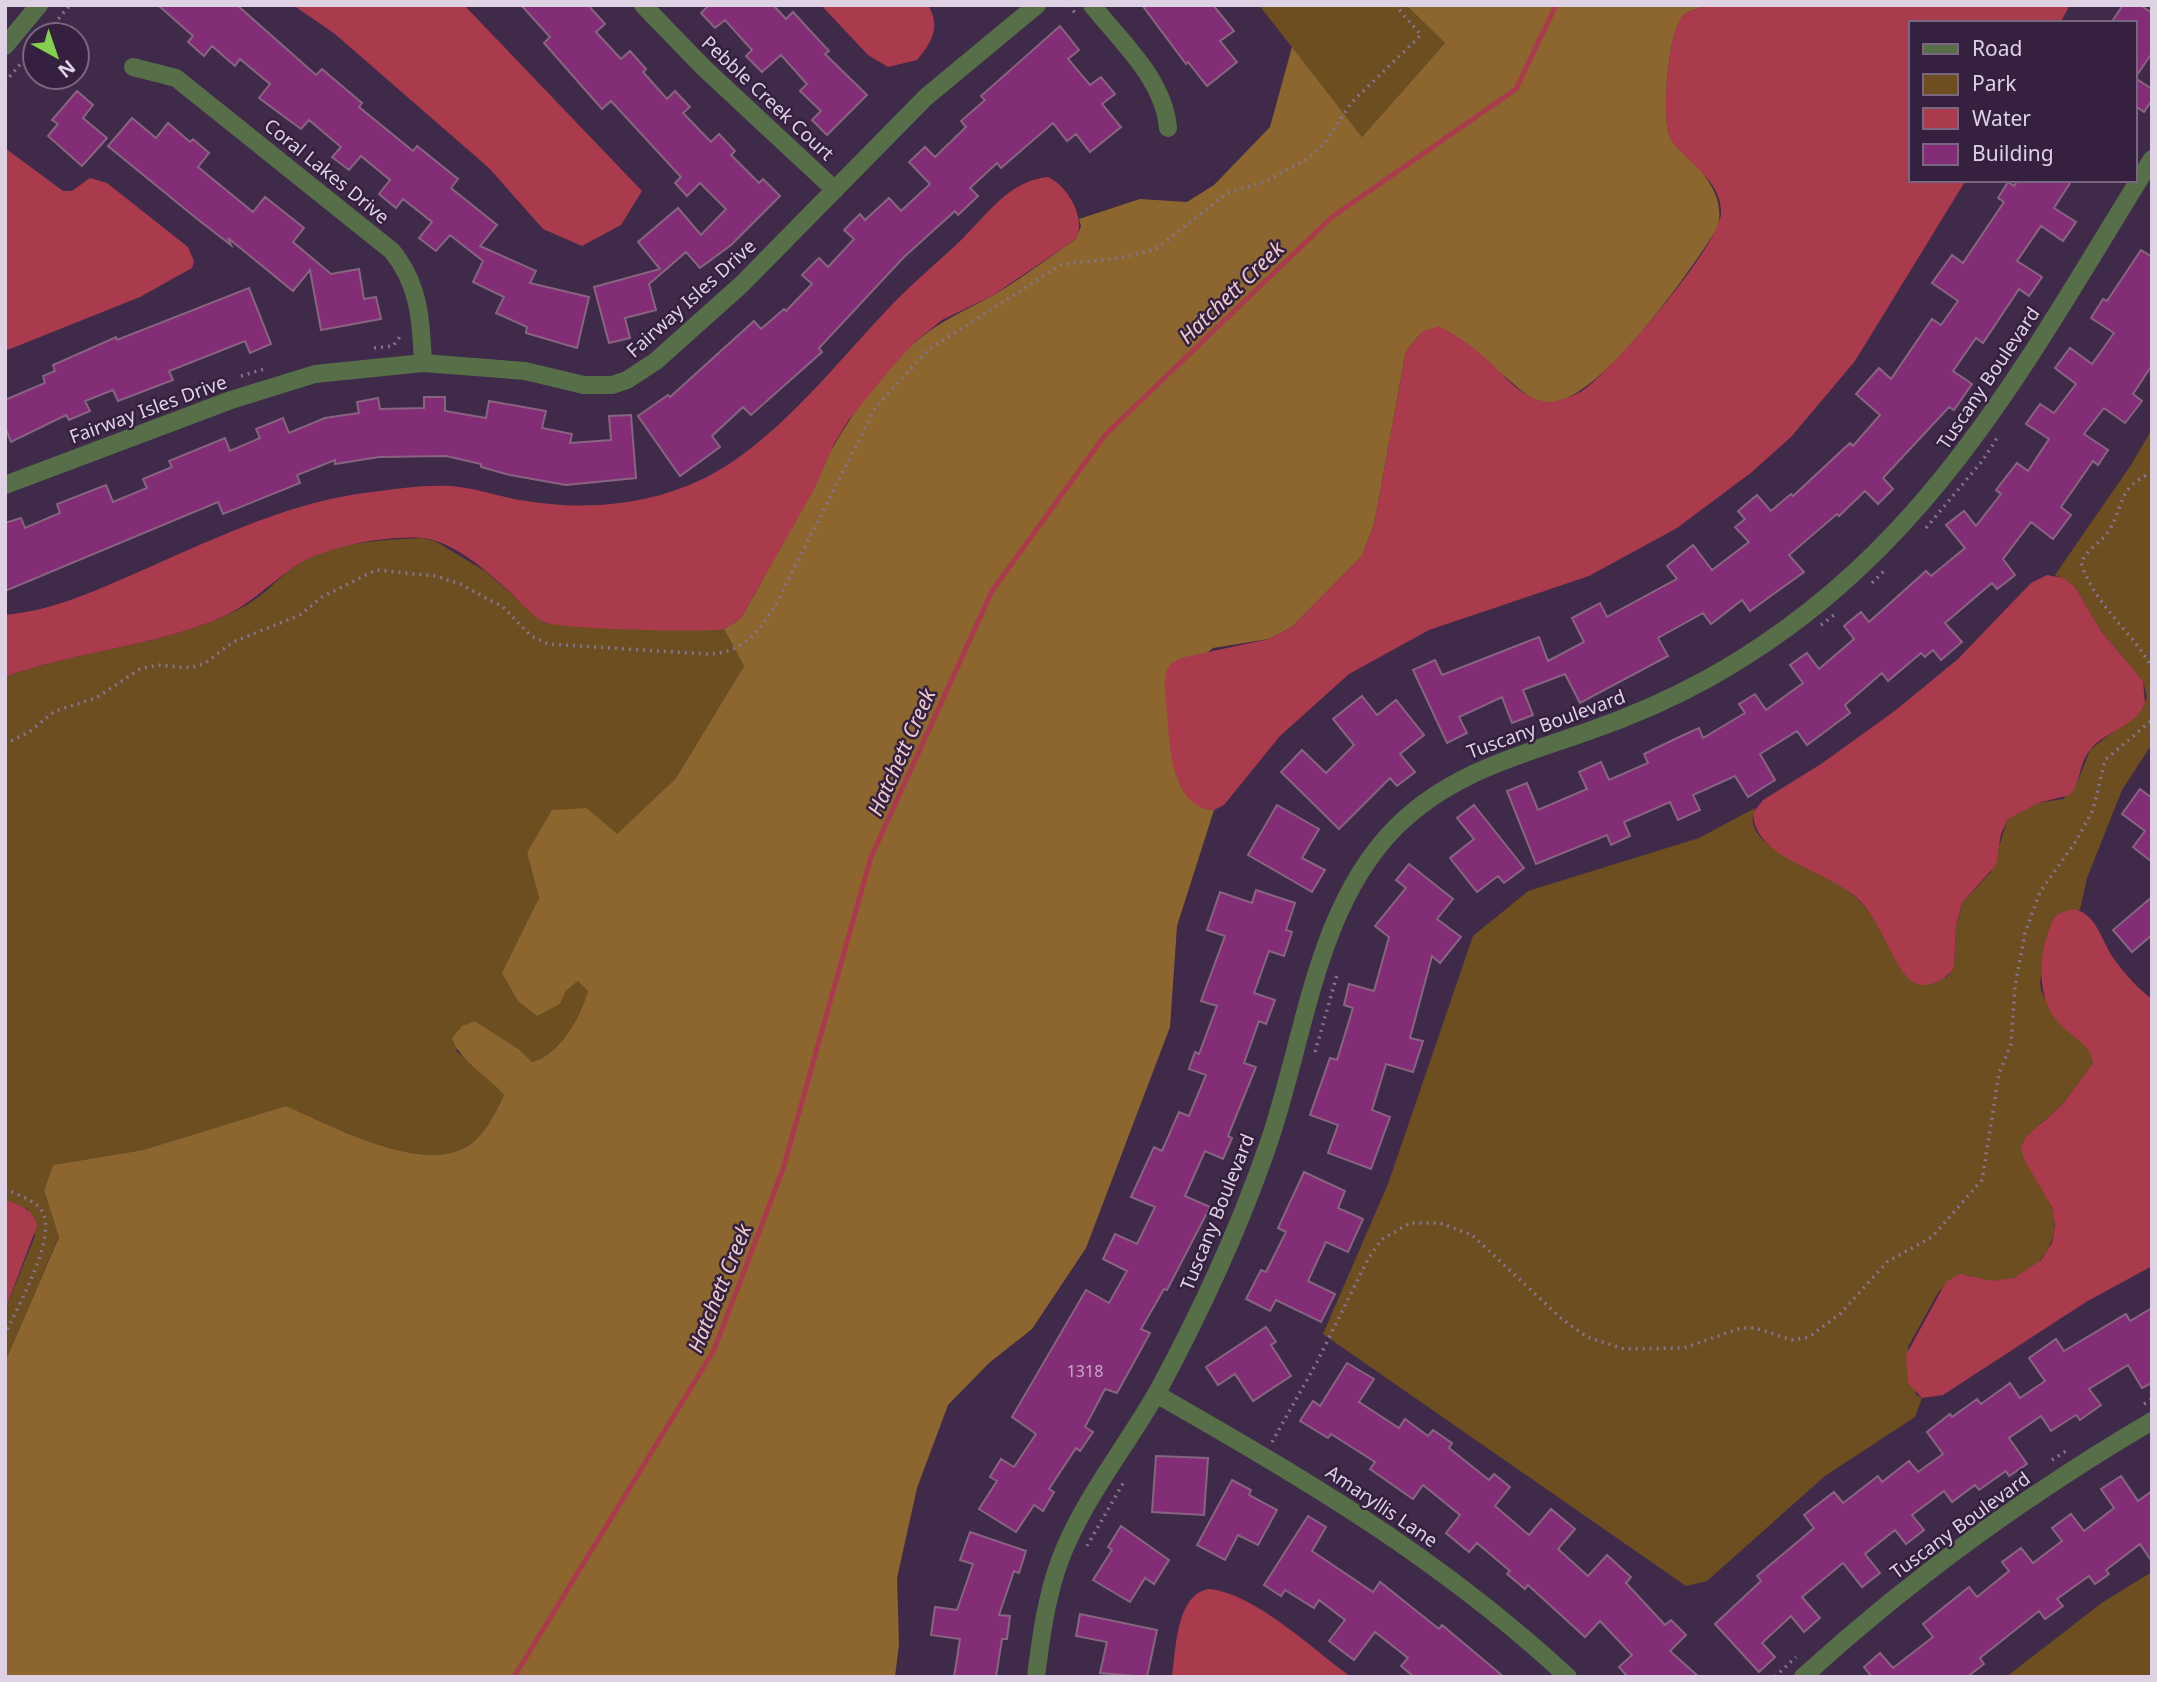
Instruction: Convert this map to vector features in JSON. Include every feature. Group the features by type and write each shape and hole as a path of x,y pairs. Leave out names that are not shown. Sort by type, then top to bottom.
{"street":[{"path":"5,46 39,5"},
{"name":"Pebble Creek Court","path":"643,5 703,67 835,190"},
{"name":"Fairway Isles Drive","path":"5,485 290,381 344,369 424,363 524,371 584,385 612,385 627,380 649,367 714,310 926,97 1037,5"},
{"path":"1092,5 1152,81 1165,104 1168,128"},
{"name":"Coral Lakes Drive","path":"133,67 176,78 392,251 407,272 417,297 424,363"},
{"name":"Tuscany Boulevard","path":"1037,1677 1045,1613 1061,1558 1086,1508 1156,1394 1225,1254 1267,1147 1338,911 1377,847 1425,800 1451,784 1503,759 1628,717 1705,680 1780,634 1849,579 1912,517 1970,446 2152,159"},
{"name":"Amaryllis Lane","path":"1156,1394 1314,1484 1406,1545 1491,1610 1568,1677"},
{"name":"Tuscany Boulevard","path":"1802,1677 1954,1553 2070,1472 2152,1421"}],"path":[{"path":"57,21 70,5"},
{"path":"5,744 29,732 55,711 96,698 140,669 158,665 191,668 205,663 233,642 300,615 322,597 376,570 436,576 460,584 503,607 531,636 548,644 706,654 724,654 737,649 762,626 776,602 876,407 928,350 1062,264 1121,258 1156,249 1227,194 1264,182 1307,159 1324,144 1352,102 1421,35 1395,5"},
{"path":"5,82 21,63"},
{"path":"362,349 393,346 403,331"},
{"path":"236,378 273,366"},
{"path":"1919,535 1983,460 2001,433"},
{"path":"2152,472 2123,493 2109,532 2088,549 2081,563 2111,617 2152,667"},
{"path":"1864,589 1892,562"},
{"path":"1815,630 1835,614"},
{"path":"1264,1455 1317,1363 1367,1261 1381,1240 1410,1223 1440,1223 1472,1235 1562,1319 1587,1337 1624,1349 1684,1348 1741,1328 1755,1328 1792,1340 1809,1337 1841,1313 1887,1262 1932,1237 1982,1180 1999,1074 2011,1044 2015,987 2025,933 2039,892 2076,841 2093,810 2105,760 2152,720"},
{"path":"1312,1061 1339,966"},
{"path":"5,1189 34,1203 45,1216 48,1226 43,1249 5,1334"},
{"path":"1087,1546 1128,1474"}],"green space":[{"path":"1259,5 1406,5 1445,43 1362,137"},
{"path":"2152,429 2152,744 2122,790 2087,878 2080,910 2058,914 2053,920 2040,981 2044,997 2092,1053 2093,1063 2063,1104 2041,1123 2024,1159 2051,1205 2054,1225 2052,1238 2040,1260 2019,1276 1993,1281 1966,1275 1939,1291 1908,1347 1916,1395 1922,1398 1915,1417 1825,1476 1707,1581 1686,1586 1323,1334 1388,1184 1473,936 1528,891 1699,838 1755,808 1753,822 1758,834 1783,855 1830,878 1853,894 1874,919 1902,969 1912,980 1919,984 1947,977 1954,968 1956,925 1962,903 1991,872 2008,818 2038,803 2063,799 2077,783 2090,750 2143,708 2147,697 2143,681 2101,631 2075,587 2055,575 2131,465"},
{"path":"422,538 435,541 485,571 545,623 724,629 744,666 676,778 616,835 587,808 527,853 539,898 503,973 560,1004 566,991 578,981 589,991 581,1012 552,1051 532,1062 520,1050 475,1021 456,1051 487,1075 504,1095 479,1137 466,1147 447,1154 425,1155 376,1144 286,1106 143,1150 53,1165 44,1190 59,1236 5,1362 5,1310 35,1236 28,1209 5,1200 5,677 55,662 155,639 213,621 252,601 294,567 323,552 356,544"},
{"path":"2152,1572 2152,1677 2006,1677 2103,1602"}],"shaded area":[{"path":"1406,5 1707,5 1685,14 1678,25 1670,56 1666,113 1671,139 1706,177 1716,196 1719,205 1718,227 1688,272 1642,331 1591,383 1567,398 1547,402 1532,398 1489,367 1422,332 1406,351 1374,525 1362,556 1292,627 1269,639 1213,648 1165,687 1176,775 1205,809 1214,810 1177,926 1170,1027 1086,1248 1032,1329 989,1363 948,1405 917,1488 897,1578 899,1644 895,1677 7,1677 5,1362 59,1237 44,1190 53,1165 143,1150 286,1106 376,1144 425,1155 447,1154 466,1147 479,1137 504,1095 467,1061 452,1038 462,1026 475,1021 520,1050 532,1062 552,1051 568,1033 588,991 578,981 566,991 560,1004 537,1016 518,1001 502,973 539,898 527,853 552,810 587,808 617,834 676,778 744,666 724,629 740,619 843,431 891,366 936,326 992,296 1076,239 1081,226 1079,219 1140,199 1187,202 1214,185 1270,127 1292,47 1362,137 1445,43"}],"water":[{"path":"293,5 464,5 642,191 621,225 582,246 543,229 489,168 335,34"},
{"path":"821,5 928,5 934,20 933,34 917,60 888,67 868,55"},
{"path":"1707,5 2070,5 2061,21 1909,21 1909,182 1965,182 1855,361 1791,437 1752,472 1677,528 1589,576 1429,630 1349,674 1280,736 1224,805 1214,810 1200,807 1189,799 1181,787 1171,756 1165,693 1167,670 1173,662 1182,658 1269,639 1292,627 1362,556 1374,525 1406,351 1422,332 1439,326 1457,336 1512,384 1537,400 1547,402 1570,397 1582,391 1616,360 1662,307 1703,252 1716,229 1721,213 1720,201 1710,181 1671,140 1666,116 1667,77 1673,39 1683,16"},
{"path":"5,148 63,191 72,191 90,178 107,183 188,247 194,261 192,268 140,297 5,351"},
{"path":"1048,177 1062,187 1073,204 1079,222 1076,239 992,296 942,320 916,341 891,368 848,421 834,444 815,488 740,619 724,629 631,630 575,627 544,622 493,577 446,545 422,538 391,538 338,548 306,560 232,612 205,624 5,677 5,615 43,608 80,596 232,531 287,511 343,496 439,486 467,488 547,504 602,505 657,496 708,476 732,462 774,429 893,303 997,203 1020,186"},
{"path":"2047,575 2063,578 2075,587 2101,631 2143,681 2145,703 2141,711 2128,723 2096,743 2090,750 2070,795 2038,803 2008,819 2001,834 1996,865 1962,903 1956,925 1954,968 1933,984 1920,985 1908,978 1902,970 1860,901 1847,890 1780,854 1766,843 1757,829 1753,813 1763,800 1821,764 1896,710 1958,659 2031,583"},
{"path":"2073,909 2088,916 2118,965 2152,999 2152,1266 2086,1302 1943,1395 1922,1398 1908,1383 1906,1355 1946,1282 1960,1274 1993,1281 2014,1278 2041,1260 2052,1243 2055,1225 2052,1207 2024,1159 2021,1147 2026,1137 2063,1104 2093,1063 2086,1047 2054,1016 2043,990 2042,962 2048,933 2058,914"},
{"path":"5,1200 29,1211 37,1226 5,1310"},
{"path":"1209,1589 1227,1593 1264,1611 1351,1677 1172,1677 1184,1612 1198,1593"}],"building":[{"path":"158,5 237,5 316,75 322,69 362,103 359,107 413,151 417,146 458,179 451,188 497,225 480,246 536,271 530,283 589,297 577,348 526,333 527,327 496,313 504,297 473,282 483,261 450,235 436,251 419,238 432,222 403,199 396,208 379,194 390,180 361,156 349,170 332,157 341,147 309,120 301,129 259,98 270,84 240,59 235,66 212,46 204,56 188,42 193,36"},
{"path":"521,5 588,5 605,24 596,32 621,59 630,51 646,69 643,72 667,99 675,91 690,107 683,113 711,142 719,134 735,151 731,155 759,183 763,179 780,196 731,245 700,268 686,252 649,284 656,310 625,318 630,338 609,343 594,287 660,269 638,242 678,208 701,235 726,209 700,183 687,196 675,183 681,177 611,101 602,109 544,43 550,37"},
{"path":"709,5 773,5 786,19 793,12 829,51 825,54 867,95 827,135 812,120 821,111 800,91 807,84 781,55 762,72 746,56 752,50 725,20 715,28 701,13"},
{"path":"1142,5 1213,5 1234,31 1220,41 1237,62 1207,86 1188,62 1186,64"},
{"path":"2123,5 2140,5 2152,13 2152,53 2136,77 2136,21 2112,21"},
{"path":"1060,26 1079,50 1068,59 1090,85 1101,77 1115,94 1102,104 1121,127 1090,152 1076,134 1067,141 1053,123 1001,168 997,163 970,188 978,196 958,215 955,211 904,257 819,348 822,352 751,415 743,407 712,436 720,447 680,476 638,416 668,395 670,397 754,321 761,329 784,309 786,311 812,284 802,275 819,258 828,267 854,239 844,230 860,214 865,220 889,198 901,211 930,184 909,162 925,147 935,157 966,127 961,121 985,100 981,96"},
{"path":"2136,79 2152,89 2152,100 2144,112 2136,106"},
{"path":"77,91 93,105 83,118 107,138 82,166 48,136 58,124 52,120"},
{"path":"132,118 156,138 168,123 190,142 193,139 209,153 198,167 253,212 265,197 304,228 293,242 331,274 359,269 364,299 376,297 381,319 321,330 310,270 293,291 228,238 231,245 196,218 108,146"},
{"path":"2008,182 2014,186 2017,182 2071,182 2054,208 2076,222 2063,241 2041,226 2017,261 2042,277 2029,296 2019,289 1983,343 1976,338 1953,371 1972,384 1954,410 1949,407 1883,478 1893,489 1878,504 1865,491 1839,516 1837,514 1789,555 1804,572 1750,611 1742,600 1711,624 1703,613 1658,638 1668,656 1580,703 1565,674 1523,690 1533,715 1512,723 1502,697 1459,717 1467,733 1447,743 1413,670 1435,660 1442,675 1539,637 1548,661 1584,642 1572,618 1600,603 1607,617 1677,579 1667,566 1693,545 1712,570 1749,542 1735,527 1745,519 1738,511 1757,495 1771,511 1791,494 1793,496 1850,443 1853,446 1880,415 1856,394 1879,368 1891,379 1932,319 1941,325 1958,301 1932,283 1952,255 1963,263 2004,202 1998,198"},
{"path":"2141,250 2152,257 2152,365 2133,394 2142,401 2125,423 2104,408 2084,434 2108,450 2098,465 2093,461 2061,507 2071,515 2053,539 2031,522 2003,559 2015,575 1997,589 1992,583 1945,623 1962,642 1941,660 1933,650 1925,657 1921,653 1888,681 1882,673 1845,705 1850,713 1807,745 1797,731 1760,754 1775,780 1748,797 1735,776 1693,795 1700,810 1678,820 1670,802 1624,822 1630,836 1611,845 1607,835 1536,864 1507,791 1527,783 1538,810 1587,789 1579,772 1601,762 1609,780 1648,763 1644,754 1699,728 1703,738 1745,713 1739,704 1755,694 1766,710 1803,683 1790,665 1807,653 1819,669 1854,639 1844,626 1861,612 1869,622 1926,571 1931,576 1965,548 1946,525 1964,511 1976,526 2001,494 1996,490 2017,463 2028,471 2049,439 2026,424 2040,404 2054,413 2076,384 2055,368 2070,348 2092,364 2114,333 2091,318 2103,299 2107,301"},
{"path":"249,288 271,344 250,353 245,341 169,371 173,380 118,401 113,390 85,401 90,411 69,420 66,415 11,442 5,427 5,400 45,383 43,376 55,371 53,365 116,337 117,340"},
{"path":"424,397 445,397 445,411 486,418 489,401 546,411 542,428 572,434 570,443 611,440 609,416 631,415 636,478 566,485 510,475 481,467 481,464 446,456 379,457 335,464 335,460 297,475 300,483 223,514 218,502 5,591 5,523 21,518 25,528 60,513 57,504 106,485 113,502 147,488 143,479 172,467 169,461 225,438 230,451 260,438 256,429 283,418 289,433 325,418 359,413 357,402 378,398 380,409 424,408"},
{"path":"1362,696 1377,715 1396,700 1424,735 1400,754 1415,772 1397,786 1390,778 1339,829 1281,772 1302,750 1326,773 1354,745 1333,719"},
{"path":"2140,789 2152,798 2152,862 2133,847 2145,831 2122,814"},
{"path":"1277,805 1319,829 1302,858 1325,870 1312,892 1248,855"},
{"path":"1474,805 1524,868 1504,883 1498,876 1477,892 1450,858 1474,839 1457,818"},
{"path":"1409,864 1453,899 1437,919 1461,937 1440,963 1432,956 1410,1038 1423,1041 1413,1072 1386,1064 1372,1110 1390,1117 1371,1169 1328,1153 1338,1125 1310,1115 1330,1058 1337,1060 1353,1008 1344,1005 1349,984 1374,991 1389,937 1375,926 1406,888 1396,880"},
{"path":"1256,890 1295,903 1286,930 1292,932 1284,956 1269,951 1254,993 1275,1000 1266,1024 1259,1021 1244,1063 1256,1067 1228,1136 1232,1138 1223,1159 1205,1151 1185,1196 1210,1207 1167,1290 1164,1289 1141,1329 1150,1333 1117,1393 1105,1389 1085,1427 1093,1432 1080,1451 1076,1448 1049,1489 1054,1492 1043,1511 1034,1505 1016,1532 979,1509 997,1481 990,1477 1001,1459 1014,1467 1036,1434 1012,1417 1086,1290 1109,1303 1127,1271 1103,1259 1115,1234 1137,1244 1155,1207 1131,1197 1154,1147 1162,1151 1179,1112 1189,1116 1206,1075 1189,1069 1195,1052 1199,1054 1217,1006 1201,1001 1225,936 1207,930 1220,892 1252,903"},
{"path":"2152,897 2152,935 2132,952 2113,930"},
{"path":"1304,1172 1345,1191 1338,1208 1363,1219 1348,1252 1326,1242 1308,1281 1335,1294 1321,1322 1276,1300 1270,1311 1246,1299 1261,1270 1266,1272 1286,1232 1278,1228"},
{"path":"2152,1308 2152,1383 2142,1388 2128,1365 2089,1389 2101,1405 2080,1420 2076,1415 2051,1431 2041,1416 2009,1438 2027,1464 2009,1476 2006,1471 1979,1490 1975,1485 1952,1502 1944,1491 1912,1515 1924,1530 1906,1544 1895,1530 1865,1554 1880,1573 1862,1587 1843,1563 1802,1597 1820,1618 1804,1632 1791,1616 1762,1643 1775,1657 1759,1672 1715,1624 1761,1581 1757,1576 1814,1528 1804,1515 1834,1492 1843,1503 1878,1476 1882,1482 1909,1461 1918,1472 1943,1454 1927,1432 1950,1414 1952,1417 1977,1399 1981,1404 2010,1383 2020,1398 2045,1381 2029,1358 2056,1339 2064,1351 2126,1314 2130,1321"},
{"path":"1266,1327 1276,1342 1271,1345 1291,1376 1253,1401 1235,1374 1218,1385 1206,1367"},
{"path":"1347,1363 1374,1379 1359,1402 1399,1428 1405,1419 1428,1436 1433,1430 1452,1443 1449,1448 1489,1480 1494,1474 1510,1487 1495,1506 1529,1535 1551,1509 1575,1529 1558,1549 1588,1576 1607,1555 1631,1577 1626,1583 1665,1625 1671,1620 1686,1635 1670,1651 1699,1677 1628,1677 1619,1667 1632,1655 1600,1621 1585,1637 1528,1585 1525,1589 1507,1574 1510,1571 1477,1543 1469,1552 1446,1533 1460,1515 1423,1485 1413,1499 1370,1469 1375,1462 1331,1434 1328,1438 1300,1421 1313,1401 1320,1406"},
{"path":"1156,1456 1208,1458 1204,1515 1152,1512"},
{"path":"2121,1476 2138,1501 2152,1491 2152,1562 2140,1544 2106,1570 2109,1574 2095,1584 2089,1576 2057,1599 2063,1606 2045,1619 2039,1611 1980,1658 1984,1664 1967,1677 1872,1677 1864,1667 1880,1653 1893,1668 1933,1637 1923,1624 1969,1587 1977,1597 2009,1571 2002,1562 2021,1548 2033,1563 2062,1541 2052,1528 2071,1514 2084,1531 2114,1508 2101,1489"},
{"path":"1232,1480 1251,1490 1249,1495 1277,1510 1258,1545 1238,1535 1225,1560 1197,1545"},
{"path":"1308,1516 1326,1527 1312,1551 1373,1592 1380,1582 1439,1629 1442,1625 1504,1677 1414,1677 1401,1666 1408,1658 1375,1632 1354,1660 1329,1641 1345,1620 1319,1600 1314,1608 1285,1590 1281,1596 1264,1585"},
{"path":"1121,1526 1169,1560 1154,1584 1145,1578 1130,1602 1093,1580 1112,1550 1108,1547"},
{"path":"970,1532 1026,1551 1019,1573 1014,1571 999,1615 1010,1616 1007,1639 1002,1639 996,1677 954,1677 960,1639 931,1635 935,1607 957,1610 973,1564 960,1560"},
{"path":"1080,1614 1157,1630 1147,1677 1100,1673 1107,1642 1076,1636"}],"waterway":[{"name":"Hatchett Creek","path":"514,1677 714,1350 783,1169 871,857 992,591 1105,435 1332,217 1516,89 1556,5"}]}
